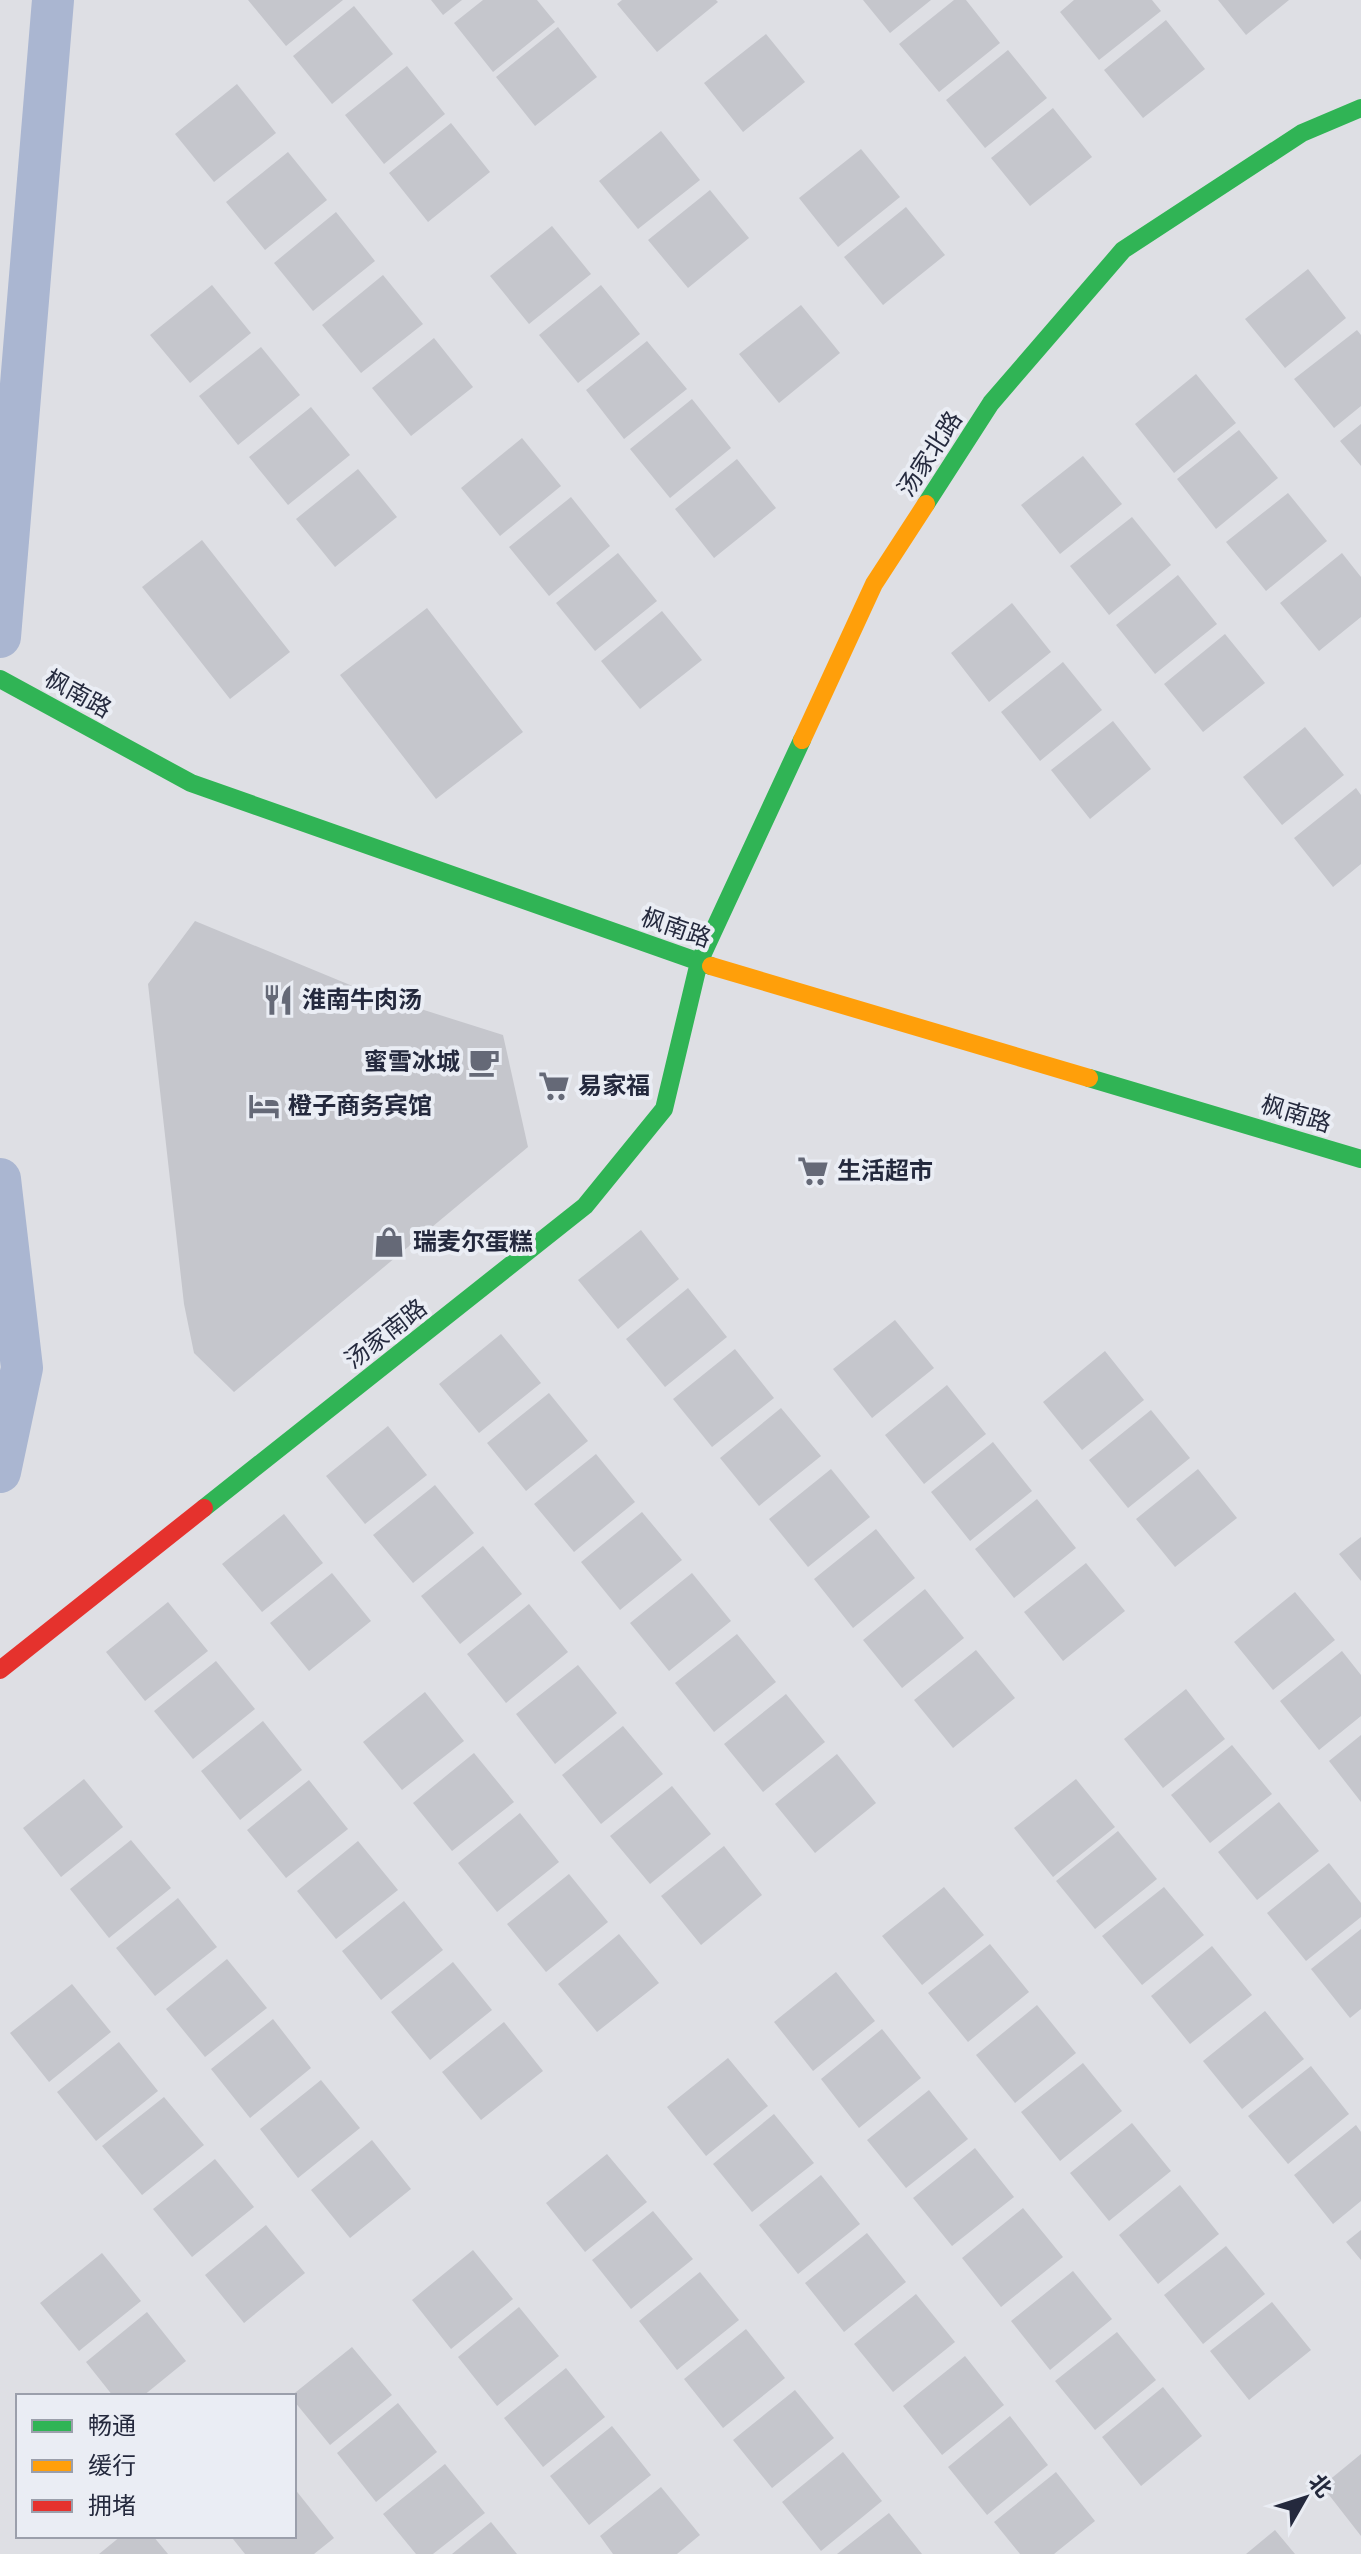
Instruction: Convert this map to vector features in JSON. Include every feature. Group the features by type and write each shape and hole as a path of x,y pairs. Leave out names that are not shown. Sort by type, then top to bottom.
{"street":[{"name":"汤家北路","path":"699,962 874,584 991,403 1123,250 1302,133 1361,108"},
{"name":"枫南路","path":"0,679 191,783 699,962 1361,1159"},
{"name":"汤家南路","path":"0,1670 585,1206 664,1109 699,962"}],"building":[{"path":"248,0 343,0 286,46"},
{"path":"431,0 462,0 443,15"},
{"path":"483,0 537,0 555,22 493,72 454,23"},
{"path":"622,0 718,2 657,52 617,4"},
{"path":"863,0 931,0 890,33"},
{"path":"954,0 966,0 1000,43 939,92 899,44"},
{"path":"1074,0 1152,0 1161,11 1099,60 1060,12"},
{"path":"1218,0 1289,0 1246,35"},
{"path":"354,6 393,54 332,104 293,56"},
{"path":"1166,20 1205,69 1143,118 1104,70"},
{"path":"558,27 597,77 535,126 496,77"},
{"path":"766,34 805,82 743,132 704,83"},
{"path":"1008,50 1047,98 985,148 946,100"},
{"path":"407,66 445,114 384,164 345,115"},
{"path":"237,84 276,133 214,182 175,134"},
{"path":"1053,108 1092,157 1030,206 991,158"},
{"path":"451,123 490,172 428,222 389,173"},
{"path":"661,131 700,180 638,229 599,181"},
{"path":"861,149 900,197 838,247 799,198"},
{"path":"288,152 327,200 265,250 226,202"},
{"path":"710,190 749,238 688,288 648,240"},
{"path":"906,207 945,255 883,305 844,257"},
{"path":"336,212 375,261 313,311 274,263"},
{"path":"552,226 591,274 529,324 490,276"},
{"path":"1308,269 1346,318 1285,368 1245,319"},
{"path":"383,275 423,324 361,373 322,325"},
{"path":"212,285 251,333 190,383 150,335"},
{"path":"601,285 640,334 578,383 539,335"},
{"path":"801,305 840,353 779,403 739,354"},
{"path":"1357,330 1361,335 1361,406 1334,428 1294,379"},
{"path":"434,338 473,387 411,436 372,388"},
{"path":"647,341 687,389 624,439 586,390"},
{"path":"261,347 300,395 238,445 199,396"},
{"path":"1196,374 1236,423 1174,473 1135,424"},
{"path":"692,399 731,448 670,498 630,449"},
{"path":"311,407 350,455 288,505 249,457"},
{"path":"1361,424 1361,466 1340,441"},
{"path":"1239,430 1278,478 1216,529 1177,479"},
{"path":"522,438 561,486 500,536 461,488"},
{"path":"1083,456 1122,504 1060,554 1021,505"},
{"path":"737,459 776,508 714,558 675,509"},
{"path":"358,469 397,517 335,567 296,519"},
{"path":"1288,493 1327,541 1266,591 1226,542"},
{"path":"571,497 610,546 549,596 509,547"},
{"path":"1132,517 1171,565 1109,615 1070,566"},
{"path":"202,540 290,652 230,699 142,587"},
{"path":"618,553 657,601 595,651 556,603"},
{"path":"1342,553 1361,577 1361,617 1319,651 1280,603"},
{"path":"1178,575 1217,624 1155,674 1116,625"},
{"path":"1012,603 1051,652 989,702 951,653"},
{"path":"427,608 523,732 436,799 340,675"},
{"path":"662,611 702,660 640,709 601,661"},
{"path":"1225,634 1265,683 1203,732 1164,684"},
{"path":"1063,662 1102,710 1040,761 1001,712"},
{"path":"1113,721 1151,769 1090,819 1051,770"},
{"path":"1305,727 1344,775 1282,825 1243,777"},
{"path":"1356,788 1361,795 1361,864 1333,887 1294,838"},
{"path":"195,921 367,992 503,1035 528,1147 234,1392 194,1353 184,1304 148,984"},
{"path":"641,1230 679,1279 618,1329 578,1280"},
{"path":"688,1288 727,1337 665,1387 626,1339"},
{"path":"895,1320 934,1368 872,1418 833,1369"},
{"path":"501,1334 541,1383 479,1433 439,1384"},
{"path":"735,1349 774,1398 712,1447 673,1399"},
{"path":"1105,1351 1144,1400 1082,1450 1043,1402"},
{"path":"947,1385 986,1434 924,1484 885,1435"},
{"path":"549,1393 588,1441 526,1491 487,1443"},
{"path":"781,1408 821,1456 759,1506 720,1458"},
{"path":"1151,1410 1190,1458 1128,1508 1089,1460"},
{"path":"388,1426 427,1475 365,1524 326,1476"},
{"path":"993,1442 1032,1491 970,1541 931,1492"},
{"path":"596,1454 635,1502 574,1552 534,1504"},
{"path":"831,1469 870,1517 808,1567 769,1519"},
{"path":"1198,1469 1237,1518 1175,1567 1136,1519"},
{"path":"435,1485 474,1533 413,1583 373,1535"},
{"path":"1037,1499 1076,1548 1014,1598 975,1549"},
{"path":"642,1512 682,1560 620,1610 581,1562"},
{"path":"284,1514 323,1563 262,1612 222,1564"},
{"path":"876,1529 915,1578 853,1628 814,1579"},
{"path":"1361,1537 1361,1581 1339,1554"},
{"path":"483,1546 522,1594 460,1644 421,1596"},
{"path":"1086,1563 1125,1611 1063,1661 1024,1612"},
{"path":"332,1573 371,1621 309,1671 270,1623"},
{"path":"692,1573 731,1621 669,1671 630,1623"},
{"path":"925,1589 964,1638 902,1688 863,1640"},
{"path":"1295,1592 1335,1640 1273,1690 1234,1642"},
{"path":"168,1602 208,1651 145,1701 106,1652"},
{"path":"529,1604 568,1652 506,1703 467,1654"},
{"path":"737,1634 776,1682 714,1732 675,1683"},
{"path":"976,1650 1015,1698 953,1748 914,1700"},
{"path":"1342,1651 1361,1675 1361,1716 1319,1750 1280,1701"},
{"path":"216,1661 255,1709 193,1759 154,1711"},
{"path":"578,1665 617,1713 555,1764 516,1714"},
{"path":"1186,1689 1225,1739 1163,1788 1124,1739"},
{"path":"425,1692 464,1741 402,1790 363,1742"},
{"path":"786,1694 825,1742 763,1792 724,1744"},
{"path":"263,1721 302,1770 240,1820 201,1771"},
{"path":"623,1726 663,1774 601,1824 562,1775"},
{"path":"1361,1735 1361,1802 1329,1761"},
{"path":"1232,1745 1272,1794 1210,1843 1171,1795"},
{"path":"474,1753 514,1802 452,1851 413,1803"},
{"path":"837,1754 876,1803 815,1853 775,1804"},
{"path":"84,1779 123,1827 61,1877 23,1828"},
{"path":"1076,1779 1115,1827 1053,1877 1014,1828"},
{"path":"309,1780 348,1829 286,1878 247,1830"},
{"path":"672,1786 711,1834 650,1884 610,1836"},
{"path":"1279,1802 1319,1851 1257,1900 1218,1852"},
{"path":"520,1813 559,1862 497,1912 458,1863"},
{"path":"1118,1831 1157,1879 1095,1929 1056,1881"},
{"path":"131,1840 171,1888 109,1938 70,1889"},
{"path":"358,1841 398,1890 336,1939 297,1891"},
{"path":"724,1846 762,1895 701,1945 661,1896"},
{"path":"1329,1863 1361,1903 1361,1917 1306,1961 1267,1913"},
{"path":"569,1874 608,1922 546,1972 507,1924"},
{"path":"944,1887 984,1935 922,1985 882,1936"},
{"path":"1164,1887 1204,1935 1142,1985 1102,1936"},
{"path":"178,1898 217,1947 155,1996 116,1948"},
{"path":"404,1901 443,1950 381,2000 342,1951"},
{"path":"1361,1929 1361,2009 1350,2018 1311,1969"},
{"path":"619,1934 659,1983 597,2032 558,1984"},
{"path":"990,1944 1029,1992 968,2042 928,1993"},
{"path":"1212,1946 1252,1995 1190,2044 1151,1996"},
{"path":"227,1959 267,2008 205,2057 166,2009"},
{"path":"453,1962 492,2010 430,2060 391,2012"},
{"path":"836,1972 875,2021 813,2071 774,2022"},
{"path":"72,1984 111,2032 49,2082 10,2033"},
{"path":"1037,2005 1076,2053 1015,2103 976,2055"},
{"path":"1265,2011 1304,2059 1242,2109 1203,2061"},
{"path":"273,2019 311,2068 250,2118 211,2069"},
{"path":"504,2022 543,2071 481,2120 442,2072"},
{"path":"882,2029 921,2078 859,2128 821,2079"},
{"path":"119,2042 158,2091 96,2141 57,2092"},
{"path":"728,2058 768,2106 706,2156 667,2107"},
{"path":"1083,2063 1122,2111 1060,2161 1021,2112"},
{"path":"1311,2066 1349,2114 1288,2164 1248,2116"},
{"path":"321,2080 360,2128 298,2178 260,2129"},
{"path":"929,2090 968,2139 906,2188 867,2140"},
{"path":"164,2097 204,2145 142,2195 102,2146"},
{"path":"774,2114 814,2163 752,2212 713,2164"},
{"path":"1132,2123 1171,2171 1109,2221 1070,2173"},
{"path":"1356,2125 1361,2132 1361,2201 1333,2224 1294,2175"},
{"path":"372,2140 411,2189 350,2238 311,2190"},
{"path":"975,2148 1014,2197 952,2246 913,2198"},
{"path":"607,2154 647,2202 585,2252 546,2203"},
{"path":"215,2159 254,2207 192,2257 153,2209"},
{"path":"821,2175 860,2224 798,2274 759,2225"},
{"path":"1180,2185 1219,2234 1158,2284 1119,2235"},
{"path":"1023,2208 1063,2257 1001,2307 962,2258"},
{"path":"653,2211 693,2259 631,2309 592,2260"},
{"path":"266,2225 305,2273 244,2323 205,2275"},
{"path":"1361,2230 1361,2260 1346,2242"},
{"path":"867,2233 906,2282 844,2332 805,2283"},
{"path":"1226,2246 1265,2294 1203,2344 1164,2295"},
{"path":"473,2250 513,2299 451,2349 412,2300"},
{"path":"102,2253 141,2301 79,2351 40,2303"},
{"path":"1073,2271 1112,2319 1050,2370 1011,2321"},
{"path":"700,2272 739,2320 677,2370 639,2321"},
{"path":"916,2294 955,2342 893,2392 854,2344"},
{"path":"1272,2302 1311,2350 1249,2400 1210,2351"},
{"path":"519,2307 559,2356 497,2406 458,2357"},
{"path":"147,2312 186,2361 145,2394 111,2394 86,2362"},
{"path":"746,2329 785,2378 723,2428 684,2379"},
{"path":"1117,2332 1156,2380 1095,2430 1055,2381"},
{"path":"352,2347 392,2395 330,2445 296,2403 296,2394 293,2394"},
{"path":"965,2356 1004,2405 942,2455 903,2406"},
{"path":"566,2368 605,2417 543,2467 504,2418"},
{"path":"1163,2387 1202,2436 1141,2486 1102,2437"},
{"path":"795,2390 834,2438 772,2488 733,2440"},
{"path":"398,2403 437,2452 376,2502 337,2453"},
{"path":"1010,2416 1048,2465 987,2515 948,2467"},
{"path":"612,2426 651,2475 589,2525 550,2476"},
{"path":"843,2452 882,2501 821,2551 782,2502"},
{"path":"1361,2454 1361,2536 1322,2486"},
{"path":"445,2464 485,2513 433,2554 416,2554 383,2514"},
{"path":"1056,2472 1095,2521 1054,2554 1020,2554 994,2522"},
{"path":"661,2487 700,2535 677,2554 613,2554 600,2536"},
{"path":"296,2490 334,2538 314,2554 245,2554 233,2539 296,2538"},
{"path":"889,2513 922,2554 837,2554"},
{"path":"491,2522 517,2554 452,2554"},
{"path":"1275,2530 1295,2554 1246,2554"},
{"path":"119,2538 155,2538 168,2554 99,2554"}],"waterway":[{"path":"0,637 53,0"},
{"path":"0,1179 22,1368 0,1472"}],"traffic: fast":[{"path":"926,504 991,403 1123,250 1302,133 1361,108"},
{"path":"0,679 191,783 711,966"},
{"path":"204,1508 585,1206 664,1109 699,962 802,740"},
{"path":"1089,1078 1361,1159"}],"traffic: slow":[{"path":"802,740 874,584 926,504"},
{"path":"711,966 1089,1078"}],"traffic: jam":[{"path":"0,1670 204,1508"}],"place":[{"name":"淮南牛肉汤","path":"278,1000"},
{"name":"蜜雪冰城","path":"484,1062"},
{"name":"易家福","path":"554,1086"},
{"name":"橙子商务宾馆","path":"264,1106"},
{"name":"生活超市","path":"813,1171"},
{"name":"瑞麦尔蛋糕","path":"389,1242"}]}
